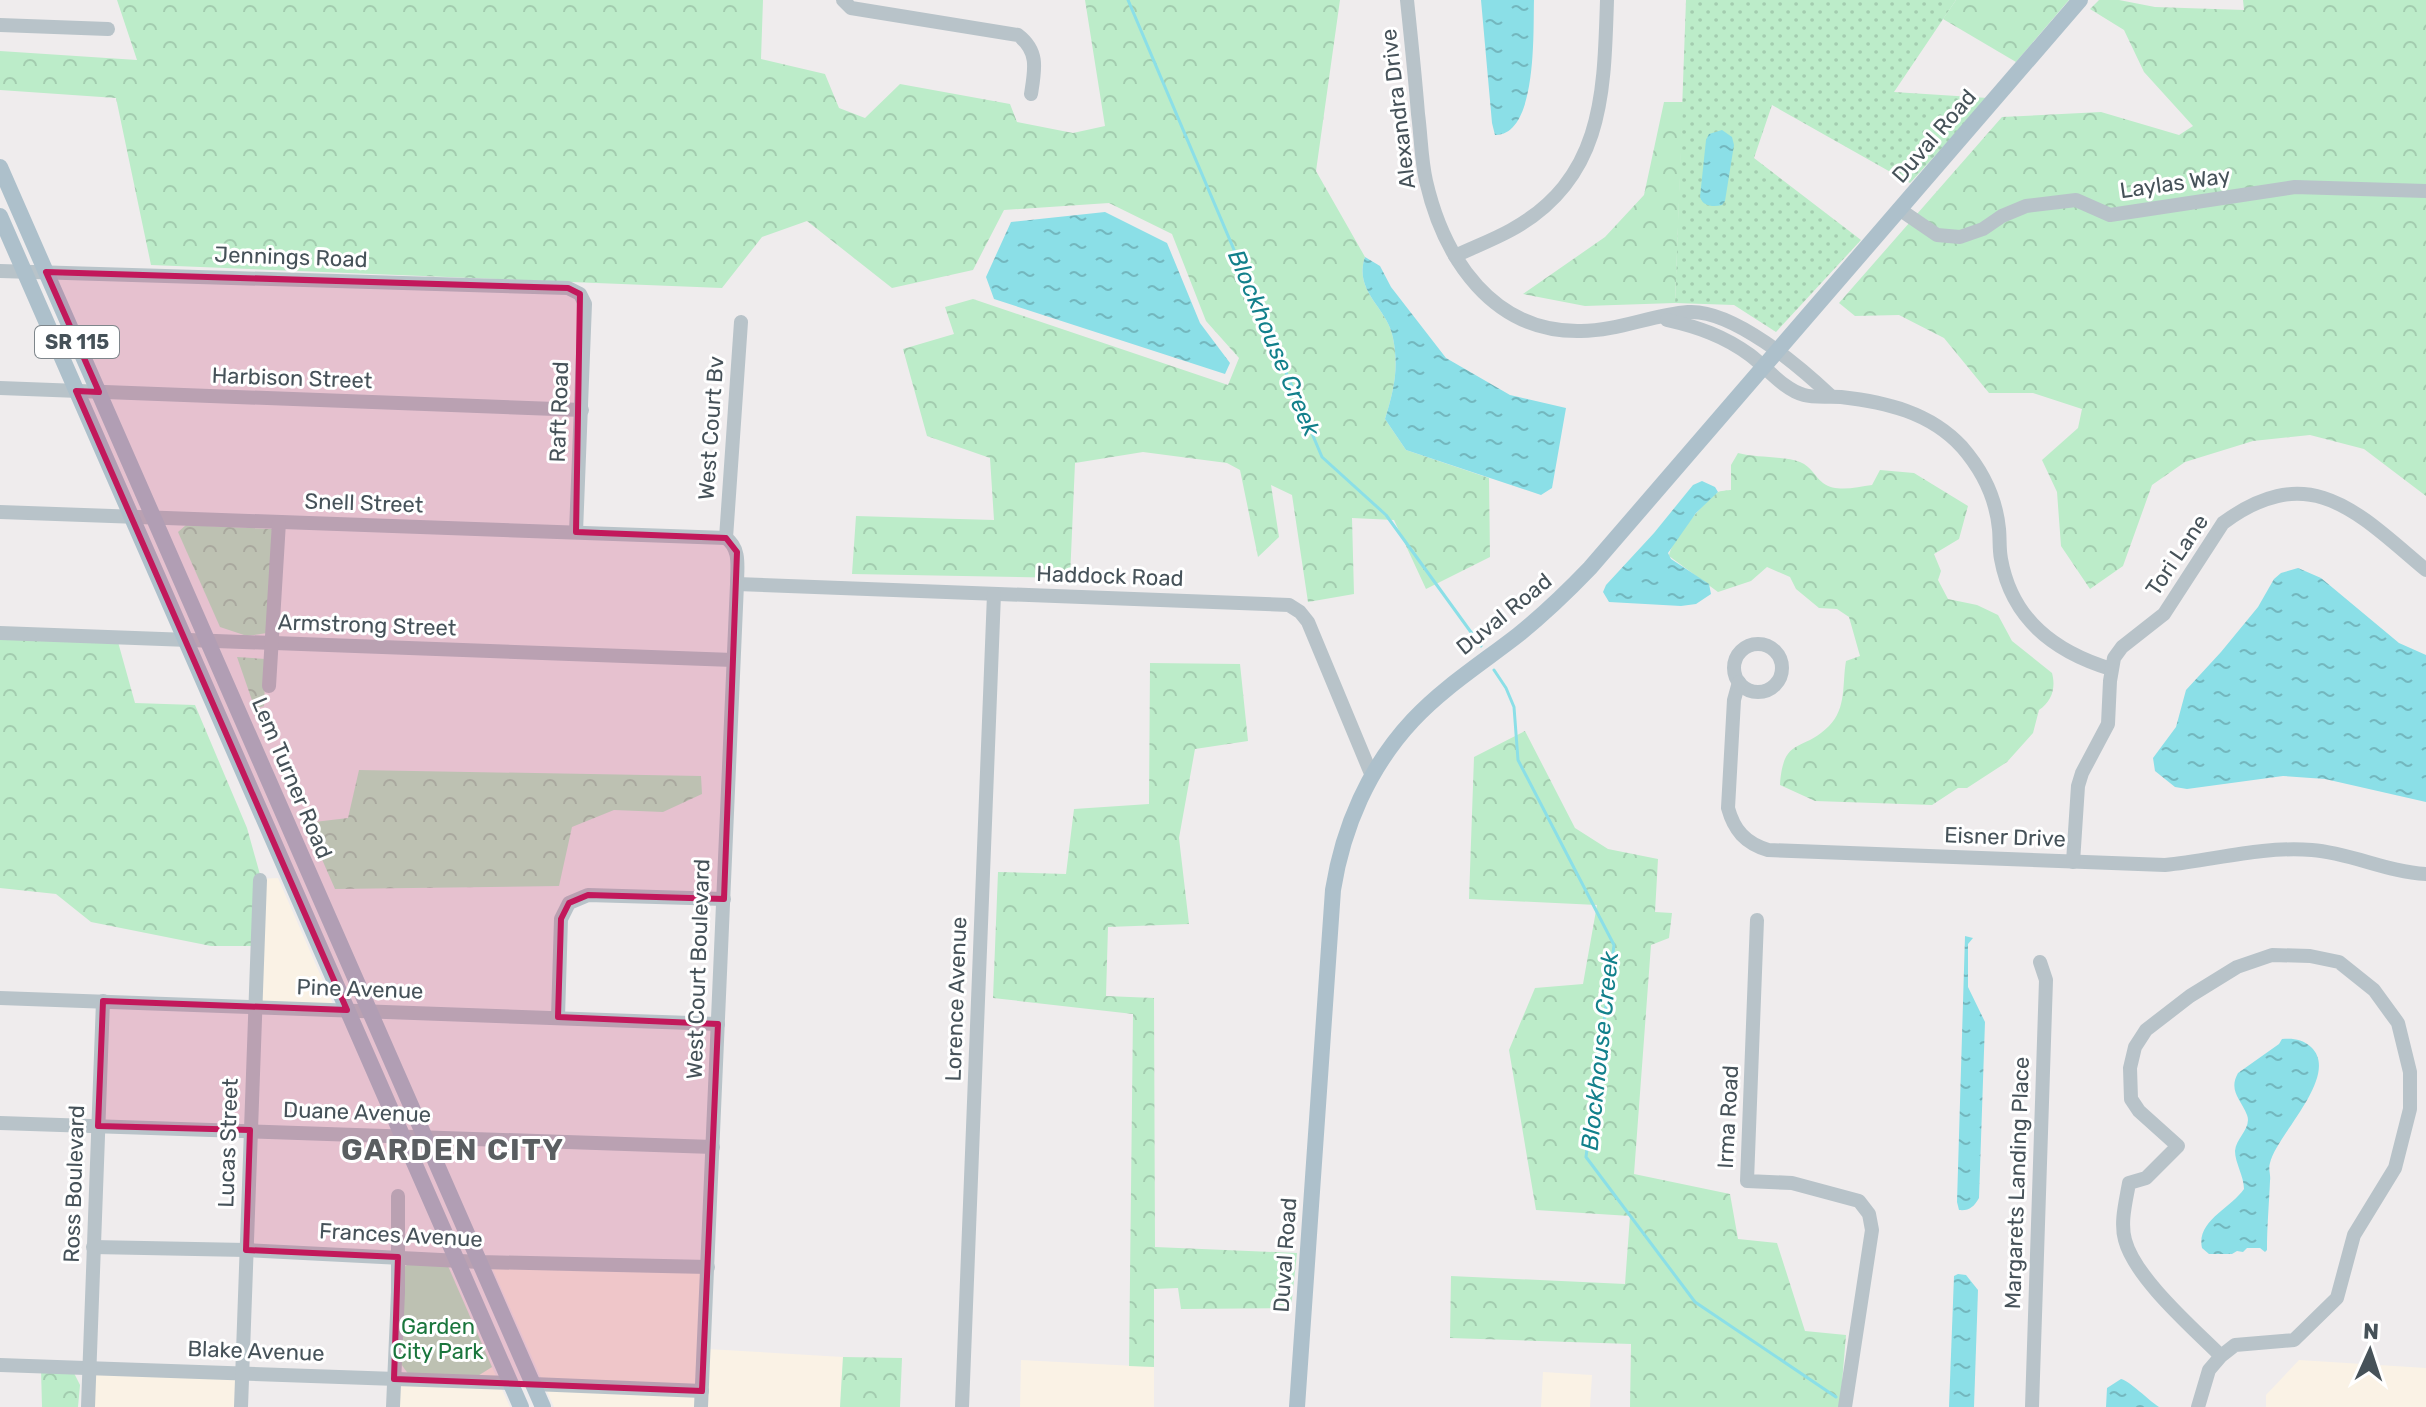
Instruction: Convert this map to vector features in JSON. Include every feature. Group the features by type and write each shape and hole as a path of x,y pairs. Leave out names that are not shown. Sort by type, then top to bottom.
{"main road":[{"name":"Duval Road","path":"1297,1407 1333,890 1350,822 1372,776 1394,743 1427,706 1553,606 1590,568 2080,0"},
{"name":"Lem Turner Road","path":"0,167 543,1407"},
{"name":"Lem Turner Road","path":"0,216 521,1407"},
{"path":"268,828 286,820"}],"street":[{"path":"843,0 851,8 1018,35 1034,54 1031,94"},
{"name":"Alexandra Drive","path":"1407,0 1426,179 1455,256 1485,296 1519,318 1540,326 1582,331 1689,312 1718,317 1747,330 1831,396"},
{"path":"1455,256 1528,218 1548,202 1574,172 1592,137 1601,107 1607,0"},
{"path":"0,25 108,29"},
{"name":"Laylas Way","path":"1899,209 1937,235 1960,237 1983,229 2002,216 2026,206 2076,200 2110,215 2295,187 2426,191"},
{"name":"Jennings Road","path":"0,271 568,288 580,294"},
{"name":"Raft Road","path":"576,532 585,304 580,294"},
{"name":"Alexandra Drive","path":"1659,318 1713,333 1734,344 1803,395 1870,400 1902,409 1929,421 1955,439 1974,462 1988,488 1996,514 2001,560 2020,609 2056,645 2072,655 2111,669"},
{"name":"West Court Bv","path":"726,538 741,322"},
{"name":"Harbison Street","path":"0,388 582,410"},
{"name":"Tori Lane","path":"2111,669 2122,647 2164,614 2223,523 2237,512 2272,498 2300,494 2333,500 2360,515 2426,570"},
{"name":"Snell Street","path":"0,512 726,538"},
{"path":"269,686 279,522"},
{"name":"West Court Boulevard","path":"701,1407 737,584 737,552 733,543 726,538"},
{"name":"Haddock Road","path":"737,584 1289,605 1308,622 1372,776"},
{"name":"Lorence Avenue","path":"962,1407 994,594"},
{"name":"Armstrong Street","path":"0,633 733,660"},
{"path":"2073,862 2078,786 2108,724 2111,669"},
{"name":"Eisner Drive","path":"1739,682 1734,700 1728,808 1731,821 1739,833 1756,846 1768,850 2165,865 2245,851 2314,850 2426,874"},
{"name":"Lucas Street","path":"241,1407 260,880"},
{"path":"558,1017 561,919 569,903 588,895 724,899"},
{"name":"Irma Road","path":"1757,920 1747,1181 1792,1183 1859,1201 1871,1221 1845,1407"},
{"path":"2198,1407 2209,1370 2235,1345 2294,1340 2337,1298 2354,1235 2395,1168 2410,1109 2410,1072 2398,1023 2374,990 2339,962 2310,956 2272,955 2237,967 2190,996 2146,1030 2135,1047 2130,1068 2131,1099 2139,1111 2178,1146 2146,1178 2129,1183 2123,1220 2125,1240 2137,1267 2221,1356"},
{"name":"Margarets Landing Place","path":"2032,1407 2046,980 2040,962"},
{"name":"Pine Avenue","path":"0,998 718,1024"},
{"name":"Ross Boulevard","path":"88,1407 103,1001"},
{"name":"Duane Avenue","path":"0,1123 713,1147"},
{"path":"393,1407 398,1196"},
{"name":"Frances Avenue","path":"93,1247 246,1250 480,1262 708,1267"},
{"name":"Blake Avenue","path":"0,1365 511,1383"},
{"path":"533,1384 702,1391"}],"highlighted area":[{"path":"46,272 568,288 580,294 576,532 726,538 737,552 724,899 588,895 569,903 561,919 558,1017 718,1024 702,1391 394,1379 398,1257 246,1250 250,1130 98,1126 103,1001 347,1010 76,391 99,392"}],"shaded area":[{"path":"278,878 334,1006 252,1004 255,879"},
{"path":"487,1256 711,1263 707,1349 843,1357 840,1407 554,1407"},
{"path":"1021,1360 1154,1367 1154,1407 1020,1407"},
{"path":"2299,1360 2426,1368 2426,1407 2266,1407 2266,1395"},
{"path":"492,1367 510,1407 387,1407 387,1383 476,1377"},
{"path":"85,1370 245,1377 245,1407 83,1407"},
{"path":"1543,1372 1592,1375 1590,1407 1541,1407"}],"green space":[{"path":"117,0 763,0 761,59 825,74 839,108 865,118 900,84 1010,104 1017,122 1073,133 1105,126 1085,0 1340,0 1316,171 1365,257 1363,269 1367,290 1390,327 1396,360 1395,379 1385,419 1406,450 1489,478 1490,557 1426,589 1394,520 1352,518 1354,594 1308,602 1292,495 1271,485 1279,537 1258,557 1240,470 1227,463 1143,452 1075,463 1070,578 852,574 856,516 994,520 990,458 927,436 903,349 954,334 945,307 973,299 1228,385 1239,358 1206,321 1172,234 1109,203 1004,210 973,270 892,288 807,221 762,237 722,288 151,265 116,98 0,90 0,51 137,60"},
{"path":"1686,0 1956,0 1894,92 1988,98 1910,183 1772,105 1754,158 1861,240 1776,332 1734,305 1675,303"},
{"path":"1956,0 2069,0 2016,62 1943,19"},
{"path":"2099,0 2119,0 2155,7 2244,10 2243,0 2426,0 2426,496 2364,449 2310,435 2253,441 2185,462 2152,485 2123,566 2090,589 2061,546 2057,492 2042,460 2078,428 2082,409 2033,393 1989,393 1944,338 1899,315 1855,316 1839,303 2002,117 2101,112 2179,135 2193,126 2144,72 2124,30 2090,9"},
{"path":"1664,102 1683,102 1675,303 1585,306 1523,294 1605,237 1644,195"},
{"path":"1738,453 1800,462 1823,483 1840,489 1872,485 1880,470 1914,473 1968,506 1959,539 1934,554 1941,571 1938,580 1948,599 1977,605 1998,615 2012,641 2052,673 2053,679 2052,694 2039,710 2033,733 2007,762 1967,788 1958,788 1932,805 1815,801 1780,785 1785,759 1790,752 1819,734 1835,719 1841,703 1846,661 1860,656 1849,617 1837,609 1819,608 1796,589 1790,577 1767,567 1751,581 1718,592 1669,556 1682,531 1705,504 1718,492 1731,490 1731,465"},
{"path":"186,525 272,529 267,633 247,636 220,627 178,532"},
{"path":"0,639 118,642 135,703 195,705 247,828 261,878 254,946 211,946 91,922 56,894 0,888"},
{"path":"237,657 266,659 264,706 255,709"},
{"path":"1150,663 1240,664 1248,741 1195,749 1179,838 1189,924 1108,927 1106,996 1154,998 1155,1247 1297,1253 1291,1308 1181,1309 1178,1288 1154,1289 1154,1367 1129,1366 1133,1014 993,998 998,872 1066,874 1074,809 1149,804"},
{"path":"1525,731 1575,828 1608,849 1658,859 1655,912 1672,913 1669,938 1651,945 1634,1174 1730,1194 1738,1239 1777,1243 1805,1331 1846,1335 1840,1407 1630,1407 1631,1344 1450,1338 1451,1276 1625,1284 1630,1216 1536,1210 1509,1050 1535,988 1583,984 1597,905 1469,899 1474,757"},
{"path":"359,770 701,776 702,794 663,812 614,810 572,827 559,886 335,889 306,823 348,818"},
{"name":"Garden City Park","path":"410,1263 448,1266 492,1367 476,1377 409,1375 401,1364 401,1269"},
{"path":"843,1357 902,1358 900,1407 840,1407"},
{"path":"41,1369 73,1371 80,1385 78,1407 42,1407"}],"water":[{"path":"1481,0 1534,0 1533,56 1526,100 1519,118 1509,131 1495,135 1492,123"},
{"path":"1722,130 1732,137 1734,145 1725,201 1722,205 1712,206 1700,197 1706,140 1709,134"},
{"path":"1105,212 1167,243 1200,323 1230,363 1225,374 994,299 986,277 1011,222"},
{"path":"1365,257 1380,266 1391,287 1446,358 1510,395 1566,408 1552,488 1541,495 1406,450 1385,419 1395,379 1395,349 1390,327 1367,290 1363,269"},
{"path":"1702,481 1715,487 1718,492 1696,513 1668,553 1671,559 1709,584 1711,594 1696,604 1681,606 1609,602 1603,592 1606,585 1693,485"},
{"path":"2298,568 2321,578 2399,643 2426,655 2426,802 2325,779 2283,776 2187,789 2175,787 2155,771 2153,758 2176,727 2186,690 2258,607 2274,579 2281,573"},
{"path":"1965,936 1973,938 1968,944 1968,987 1985,1022 1979,1198 1971,1208 1959,1210 1957,1202"},
{"path":"2282,1039 2297,1040 2311,1047 2318,1059 2318,1073 2304,1105 2270,1163 2267,1250 2247,1248 2232,1254 2209,1254 2202,1248 2204,1230 2244,1189 2235,1151 2248,1120 2236,1095 2235,1079 2238,1073"},
{"path":"1966,1275 1978,1290 1974,1407 1949,1407 1954,1276"},
{"path":"2121,1379 2159,1407 2106,1407 2107,1388"}],"waterway":[{"name":"Blockhouse Creek","path":"1128,0 1322,457 1386,515 1481,646"},
{"name":"Blockhouse Creek","path":"1494,670 1514,707 1518,760 1614,945 1586,1157 1695,1302 1836,1397"}],"district":[{"name":"GARDEN CITY","path":"453,1150"}]}
